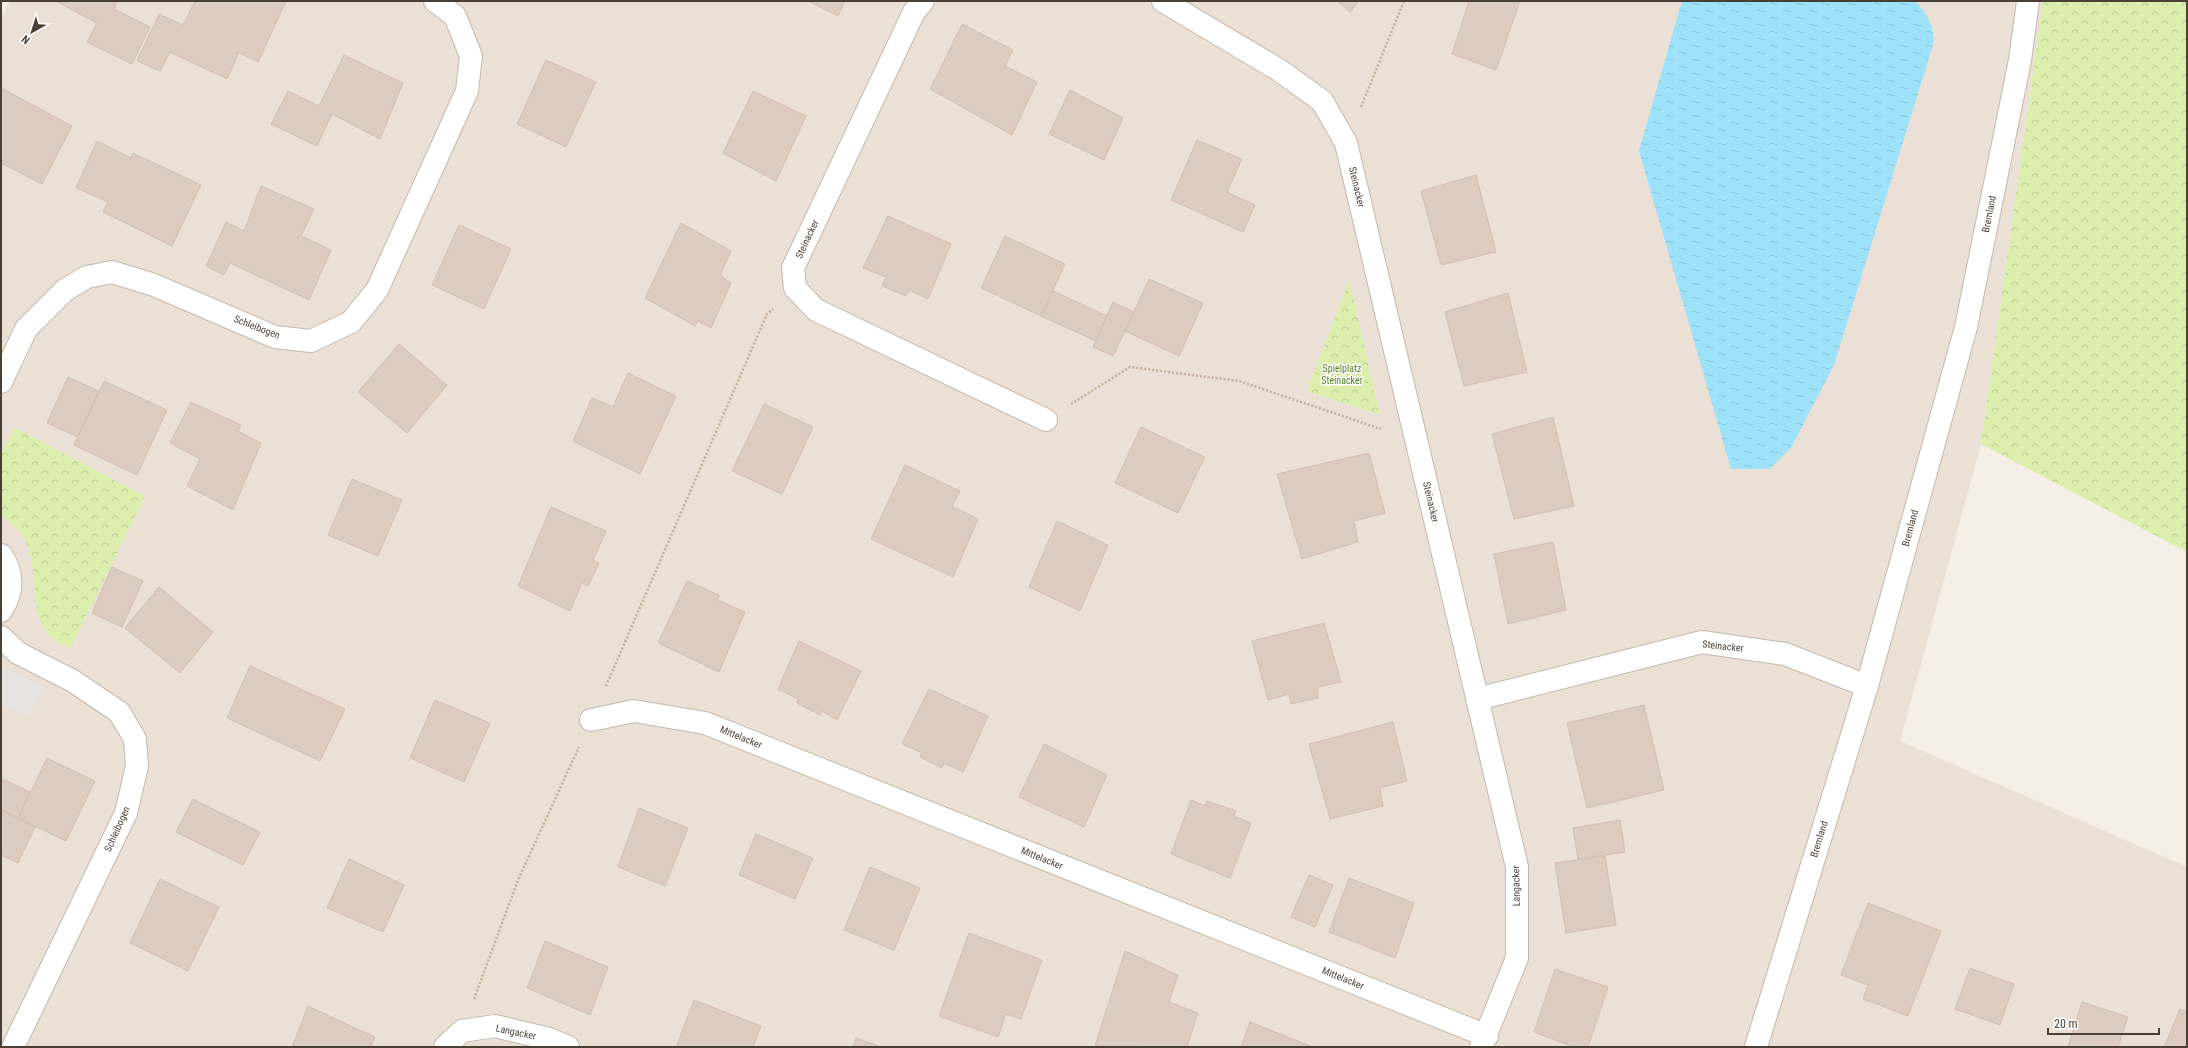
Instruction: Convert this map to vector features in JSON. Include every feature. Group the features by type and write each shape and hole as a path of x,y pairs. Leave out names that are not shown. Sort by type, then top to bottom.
{"street":[{"name":"Schleibogen","path":"1,382 26,329 65,290 87,277 112,272 154,285 275,336 311,341 351,322 377,290 468,91 471,56 455,16 436,1"},
{"name":"Steinacker","path":"794,288 793,268 914,12 923,1"},
{"name":"Steinacker","path":"1163,1 1279,70 1322,101 1346,143 1477,699 1702,642 1785,654 1867,686"},
{"name":"Bremland","path":"1756,1047 1867,686 1966,327 2020,60 2028,1"},
{"path":"794,288 816,310 1046,420"},
{"path":"1,555 9,570 11,585 8,601 1,611"},
{"name":"Schleibogen","path":"1,637 18,653 73,681 119,712 135,739 137,766 126,813 13,1047"},
{"name":"Langacker","path":"1477,699 1517,866 1517,958 1484,1041"},
{"name":"Mittelacker","path":"591,720 634,711 705,723 1484,1041"},
{"name":"Langacker","path":"462,1031 495,1026 549,1039 568,1047"},
{"path":"445,1047 462,1031"}],"path":[{"path":"1346,143 1404,1"},
{"path":"462,1031 518,880 591,720 767,314 794,288"},
{"path":"1046,420 1130,367 1239,381 1417,441"}],"shaded area":[{"path":"10,1 2043,1 1981,444 1900,741 2187,867 2187,1047 1,1047 1,18"},
{"path":"1,666 44,687 28,717 1,704"}],"green space":[{"path":"2043,1 2187,1 2187,552 1981,444"},
{"name":"Spielplatz Steinacker","path":"1349,280 1380,415 1307,391"},
{"path":"15,428 145,496 70,649 46,633 37,607 31,562 25,540 1,512 1,454"}],"water":[{"path":"1682,1 1915,1 1926,15 1933,32 1933,45 1834,365 1792,446 1770,469 1731,469 1639,151"}],"building":[{"path":"55,1 118,1 114,9 150,27 132,64 87,42 97,23"},
{"path":"195,1 286,1 258,62 239,53 227,79 170,52 160,71 137,61 159,14 183,25"},
{"path":"808,1 845,1 838,16"},
{"path":"1337,1 1359,1 1350,12"},
{"path":"1469,1 1520,1 1496,70 1452,54"},
{"path":"962,24 1013,50 1005,66 1037,82 1012,135 930,89"},
{"path":"344,55 403,83 380,139 332,114 317,146 271,124 288,91 319,106"},
{"path":"546,60 596,82 566,147 517,124"},
{"path":"1,88 72,126 42,184 1,163"},
{"path":"1070,90 1123,118 1104,160 1049,134"},
{"path":"753,91 806,116 776,181 723,153"},
{"path":"1197,140 1242,159 1227,192 1255,205 1243,232 1171,200"},
{"path":"97,141 131,158 133,153 201,185 172,246 103,212 108,202 76,188"},
{"path":"1476,175 1496,252 1441,265 1421,191"},
{"path":"261,186 314,209 301,236 331,250 309,300 230,263 224,275 206,266 226,222 244,231"},
{"path":"888,216 951,244 928,299 909,290 906,296 882,286 886,277 863,268"},
{"path":"681,223 731,251 720,275 731,283 711,328 698,321 695,326 645,298"},
{"path":"459,225 511,249 484,309 432,285"},
{"path":"1005,236 1065,264 1041,316 981,288"},
{"path":"1149,279 1203,303 1179,356 1125,331"},
{"path":"1053,291 1107,316 1096,341 1041,316"},
{"path":"1508,293 1527,372 1464,386 1445,312"},
{"path":"1113,302 1134,312 1113,356 1093,347"},
{"path":"399,344 447,385 407,433 358,392"},
{"path":"628,373 676,396 640,474 573,441 592,398 613,407"},
{"path":"68,377 99,391 78,437 47,423"},
{"path":"104,381 167,410 137,475 74,445"},
{"path":"191,402 241,425 238,431 261,443 233,510 187,486 200,459 170,443"},
{"path":"764,404 813,427 782,494 732,471"},
{"path":"1553,417 1574,506 1514,519 1492,434"},
{"path":"1141,427 1205,457 1178,513 1115,483"},
{"path":"1369,453 1385,513 1354,521 1358,542 1302,559 1277,474"},
{"path":"905,465 960,491 952,506 978,519 953,577 871,539"},
{"path":"352,479 402,500 378,556 328,535"},
{"path":"551,507 606,531 593,560 599,563 588,586 582,583 570,611 518,586"},
{"path":"1057,521 1108,545 1080,611 1029,587"},
{"path":"1553,542 1566,610 1508,624 1494,554"},
{"path":"112,567 143,581 122,627 92,613"},
{"path":"687,581 719,595 718,600 745,612 719,672 658,643"},
{"path":"159,587 213,632 180,673 125,628"},
{"path":"1324,623 1341,682 1318,687 1318,698 1291,704 1289,694 1268,700 1252,641"},
{"path":"799,641 861,671 837,720 822,711 820,715 797,703 798,699 778,689"},
{"path":"250,666 345,709 320,761 227,718"},
{"path":"929,689 988,716 963,772 944,763 942,768 920,757 922,753 902,744"},
{"path":"435,700 490,723 464,782 410,758"},
{"path":"1644,705 1664,790 1587,808 1567,723"},
{"path":"1393,722 1407,781 1380,788 1383,806 1330,819 1309,744"},
{"path":"1044,744 1107,775 1084,827 1019,797"},
{"path":"47,758 95,781 66,841 18,818"},
{"path":"1,778 30,792 18,818 1,810"},
{"path":"193,799 260,832 243,865 176,832"},
{"path":"1191,800 1205,806 1207,801 1236,811 1234,816 1251,823 1230,878 1171,854"},
{"path":"639,808 688,828 665,886 618,867"},
{"path":"1,810 35,827 18,863 1,855"},
{"path":"1620,820 1625,852 1578,859 1573,828"},
{"path":"756,834 813,858 795,899 739,875"},
{"path":"1605,856 1616,925 1566,933 1555,863"},
{"path":"349,859 404,885 383,932 327,908"},
{"path":"870,867 920,888 894,950 844,930"},
{"path":"1309,875 1333,885 1315,927 1291,917"},
{"path":"1349,878 1414,903 1395,958 1329,932"},
{"path":"160,879 219,907 188,971 130,943"},
{"path":"1868,903 1941,931 1908,1016 1863,999 1868,985 1841,975"},
{"path":"969,933 1042,960 1021,1019 1006,1014 998,1037 939,1016"},
{"path":"545,941 608,967 590,1015 527,988"},
{"path":"1125,951 1178,975 1169,1002 1198,1013 1187,1047 1095,1046"},
{"path":"1970,968 2014,984 2000,1025 1955,1009"},
{"path":"1555,969 1608,987 1588,1047 1573,1047 1534,1032"},
{"path":"694,1000 761,1026 753,1047 676,1047"},
{"path":"2082,1002 2128,1017 2118,1047 2068,1047"},
{"path":"308,1006 375,1037 371,1047 292,1047"},
{"path":"2180,1009 2187,1012 2187,1047 2164,1047"},
{"path":"1250,1022 1313,1047 1241,1047"},
{"path":"856,1038 881,1047 853,1047"}]}
